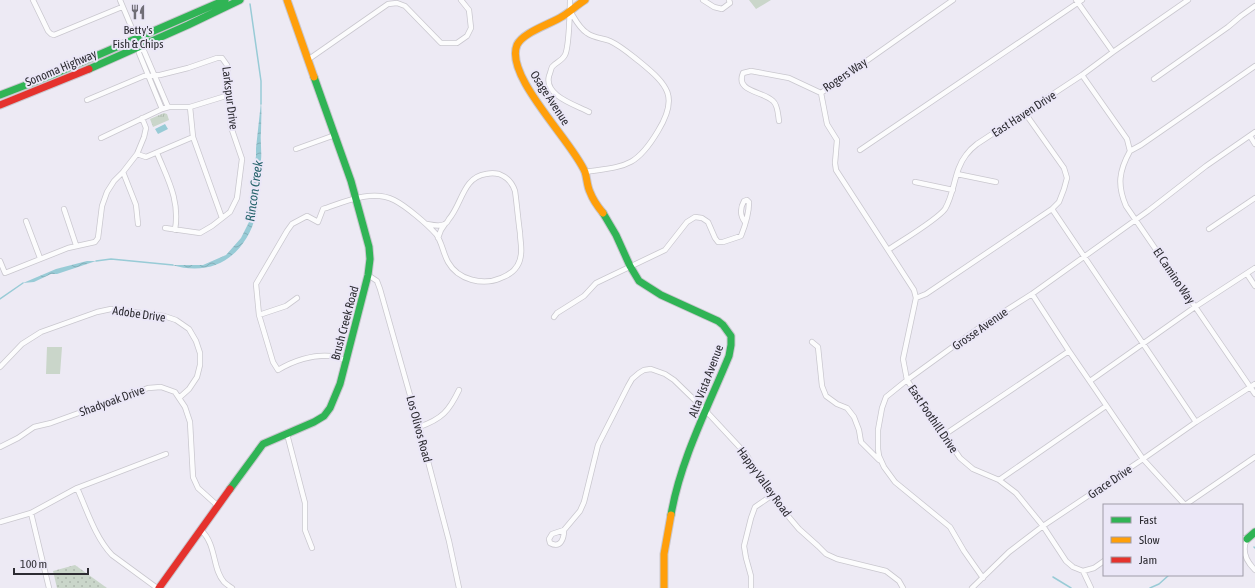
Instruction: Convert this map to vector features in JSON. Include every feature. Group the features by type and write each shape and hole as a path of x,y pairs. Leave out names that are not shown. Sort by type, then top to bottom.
{"street":[{"path":"33,0 48,31 50,34 54,35 122,7"},
{"path":"120,0 139,46 139,53 162,109"},
{"name":"Sonoma Highway","path":"0,95 52,75 225,0"},
{"name":"Brush Creek Road","path":"158,588 257,450 263,444 314,422 327,413 335,401 368,275 370,259 369,247 351,181 288,0"},
{"path":"309,58 389,2 405,6 442,43 457,43 467,36 471,28 470,10 460,0"},
{"path":"570,0 566,54 562,60 552,68 549,85 553,93 563,100 589,112"},
{"name":"Osage Avenue","path":"585,0 576,5 570,11 527,35 519,42 516,48 523,79 529,90 575,155 585,172"},
{"path":"703,0 714,7 722,9 730,3 729,0"},
{"name":"Rogers Way","path":"779,122 777,106 773,101 745,88 741,82 744,73 751,71 789,78 821,93 953,0"},
{"name":"East Haven Drive","path":"888,250 935,218 944,210 950,200 960,163 966,154 977,144 1082,75 1188,0"},
{"name":"Sonoma Highway","path":"0,105 86,70 238,1"},
{"path":"860,150 1079,1 1113,52"},
{"path":"1154,79 1228,27 1255,6"},
{"path":"570,11 586,33 611,41 623,48 658,77 667,90 670,101 667,115 662,126 650,146 639,157 630,163 620,166 585,172"},
{"path":"139,46 144,51 168,107"},
{"name":"Larkspur Drive","path":"149,75 188,68 217,58 222,58 225,60 228,70 231,127 242,159 237,198 230,212 200,233 165,228"},
{"path":"1082,75 1127,139 1130,151 1141,145 1255,66"},
{"path":"87,100 149,75"},
{"path":"821,93 827,124 837,140 835,163 836,170 914,290 916,298 926,294 1052,209 1059,202 1067,178 1064,168 1025,113"},
{"path":"101,138 162,109 168,107 190,107 229,95"},
{"path":"190,107 193,137 222,218"},
{"path":"0,261 5,273 76,245 95,242 98,238 102,206 107,192 114,181 137,154 144,137 146,128 142,118"},
{"name":"Grosse Avenue","path":"984,578 964,551 950,527 895,482 882,462 878,449 878,436 882,408 886,397 907,380 983,326 1032,294 1136,220 1206,166 1255,132"},
{"path":"296,149 335,135"},
{"path":"1250,136 1255,144"},
{"path":"137,154 146,157 193,137"},
{"name":"El Camino Way","path":"1130,151 1126,158 1120,180 1120,188 1126,206 1195,307 1253,386 1255,394"},
{"path":"157,153 174,196 177,216 175,230"},
{"path":"122,172 136,205 138,224"},
{"name":"Alta Vista Avenue","path":"585,172 590,192 616,235 630,266 639,281 645,286 718,321 731,333 732,345 729,356 684,464 674,496 664,554 664,588"},
{"path":"346,360 330,356 318,356 288,364 278,370 273,362 260,316 256,284 292,224 307,216 318,222 323,209 356,199 378,196 386,197 399,203 427,224 438,238 446,257 453,268 471,280 479,282 500,279 513,271 518,265 522,253 513,184 507,178 498,174 490,173 477,175 472,179 452,216 441,230 438,238"},
{"path":"957,174 996,182"},
{"path":"915,182 953,190"},
{"path":"1209,229 1255,198"},
{"path":"64,209 76,245"},
{"path":"1052,209 1196,422"},
{"path":"554,317 557,313 584,296 596,283 665,250 687,222 695,217 702,218 708,222 718,242 728,241 741,236 745,222"},
{"path":"26,221 40,258"},
{"path":"427,224 434,226 445,224"},
{"path":"1090,382 1195,307 1255,268"},
{"path":"1247,274 1255,286"},
{"name":"Los Olivos Road","path":"368,275 377,281 380,289 419,427 449,541 459,588"},
{"path":"1032,294 1143,459 1184,504"},
{"path":"260,316 286,306 297,298"},
{"name":"East Foothill Drive","path":"916,298 902,359 907,380 960,458 973,469 999,480 1016,493 1043,526 1066,561 1073,567 1083,571"},
{"name":"Adobe Drive","path":"0,367 22,344 41,332 104,310 111,309 164,316 176,320 189,329 196,340 200,353 200,365 197,377 190,389 179,398"},
{"path":"812,342 818,347 822,386 826,396 837,404 847,408 854,417 859,430 861,442 882,462"},
{"path":"944,435 1069,351"},
{"name":"Happy Valley Road","path":"564,530 580,511 584,502 598,445 628,386 632,379 639,373 644,370 651,369 665,374 682,386 706,411 746,454 772,496 799,529 826,554 846,562 886,572 899,581 903,588"},
{"name":"Grace Drive","path":"972,588 984,578 1009,552 1043,526 1196,422 1253,386"},
{"name":"Shadyoak Drive","path":"0,447 18,438 34,427 51,423 148,388 154,387 168,389 175,392 179,398"},
{"path":"419,427 433,422 444,414 453,402 459,390"},
{"path":"179,398 185,407 190,422 193,476 198,488 218,506"},
{"path":"999,480 1106,406"},
{"path":"287,434 305,503 305,530 312,548"},
{"path":"0,522 31,513 77,488 166,454"},
{"path":"1186,504 1255,457"},
{"path":"77,488 106,549 112,555 158,588"},
{"path":"751,588 751,576 744,546 755,506 772,496"},
{"path":"31,513 49,588"},
{"path":"201,530 208,536 215,556 219,575 224,582 232,588"},
{"path":"1255,532 1244,538 1245,554 1248,562 1255,570"},
{"path":"1091,588 1083,571 1094,568 1103,562"}],"green space":[{"path":"749,0 771,0 756,9"},
{"path":"164,113 167,114 169,120 153,127 150,119"},
{"path":"47,347 62,347 60,374 46,374"},
{"path":"75,565 107,588 57,588 53,571"}],"water":[{"path":"261,102 259,198 254,221 248,235 240,247 230,257 218,264 204,268 189,268 172,265 203,265 226,255 241,238 250,220 252,212 252,181"},
{"path":"165,124 168,129 158,134 155,129"},
{"path":"87,261 96,261 57,274 51,274 34,282 23,283 56,269"}],"waterway":[{"name":"Rincon Creek","path":"250,4 261,81 261,104"},
{"name":"Rincon Creek","path":"96,261 111,259 173,265"},
{"name":"Rincon Creek","path":"0,299 23,283"},
{"path":"1150,588 1159,584 1168,576"},
{"path":"1053,577 1071,588"}],"traffic: fast":[{"path":"0,95 52,75 225,0"},
{"path":"89,69 240,0"},
{"path":"230,489 263,444 314,422 324,416 330,408 340,384 368,275 370,259 369,247 351,181 314,77"},
{"path":"603,213 639,281 661,295 718,321 731,336 729,356 688,454 675,495 671,515"},
{"path":"1247,539 1255,532"}],"traffic: slow":[{"path":"287,0 314,77"},
{"path":"585,0 563,16 531,32 520,40 517,45 516,58 520,74 530,91 578,159 585,172 591,195 603,213"},
{"path":"664,588 664,554 671,515"}],"traffic: jam":[{"path":"0,105 89,69"},
{"path":"159,588 230,489"}],"place":[{"name":"Betty's Fish & Chips","path":"138,12"}]}
